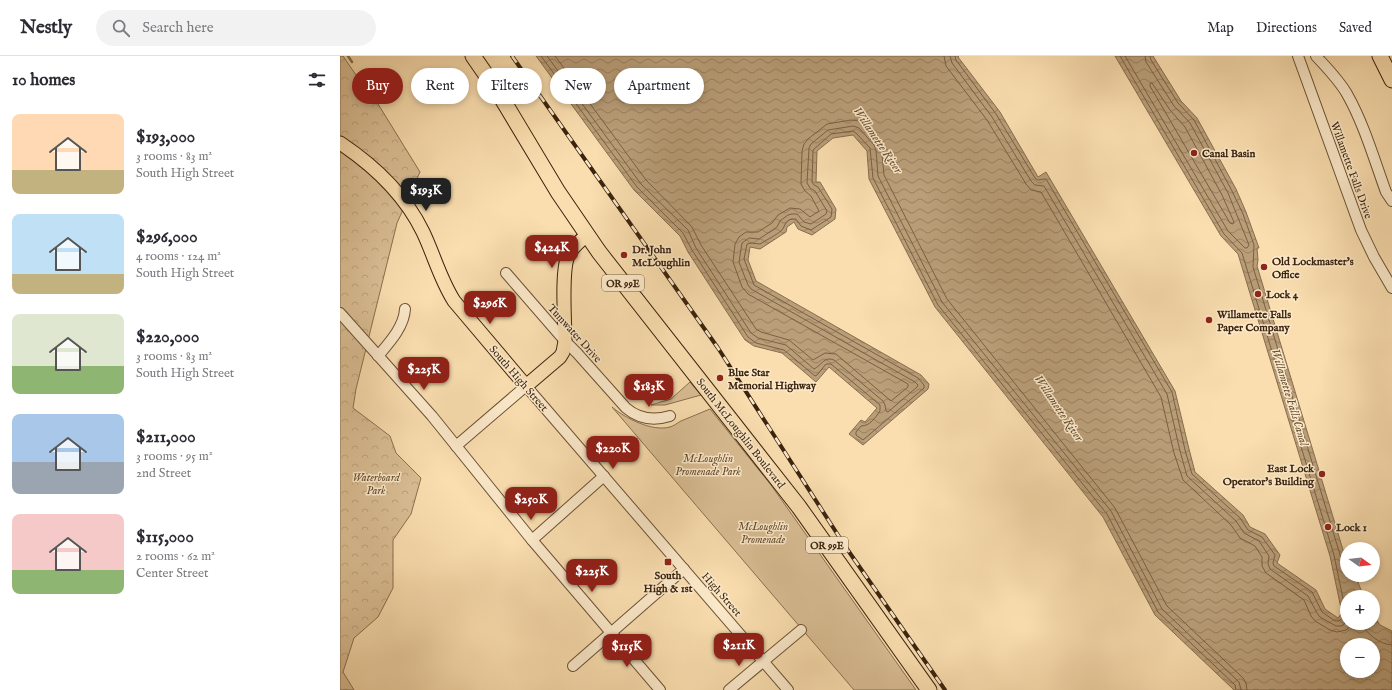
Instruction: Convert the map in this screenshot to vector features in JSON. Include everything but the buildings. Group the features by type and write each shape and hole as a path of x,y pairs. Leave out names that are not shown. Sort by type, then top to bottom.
{"highway":[{"name":"South McLoughlin Boulevard","path":"473,56 498,92 548,178 587,235 621,282 794,501 929,690"},
{"path":"1380,56 1392,80"}],"main road":[{"name":"South High Street","path":"340,143 377,172 403,201 420,226 445,285 454,301 526,386"},
{"path":"526,386 560,357 563,352 565,341 564,274 567,257 572,249 587,235"}],"street":[{"name":"Willamette Falls Drive","path":"1298,56 1361,230 1392,288"},
{"path":"1316,56 1338,81 1354,107 1386,192 1392,201"},
{"name":"Tumwater Drive","path":"506,273 565,341 631,412 642,417 655,420 670,416"},
{"path":"378,356 397,331 403,319 405,309"},
{"path":"340,312 408,388 532,540 660,690"},
{"path":"456,446 526,386"},
{"name":"South High Street","path":"526,386 684,569"},
{"path":"532,540 604,476"},
{"path":"573,666 684,569"},
{"name":"High Street","path":"684,569 788,690"},
{"path":"729,690 801,630"}],"green space":[{"name":"Waterboard Park","path":"340,56 343,56 352,69 352,104 378,104 420,172 397,223 356,389 353,408 390,436 396,453 421,478 411,514 393,540 393,588 378,617 354,638 343,672 354,690 340,690"},
{"path":"690,382 701,395 665,405 651,405 671,399"},
{"name":"McLoughlin Promenade","path":"612,407 639,423 655,428 671,427 681,421 710,409 771,485 916,690 854,690"}],"water":[{"name":"Willamette River","path":"536,56 959,56 958,57 1000,112 1038,177 1046,172 1175,391 1195,472 1243,515 1250,527 1265,534 1280,555 1277,563 1316,590 1325,609 1338,618 1340,616 1340,630 1380,630 1380,625 1392,631 1392,690 1234,690 1155,615 1103,517 935,307 869,179 867,151 853,135 833,138 817,151 816,182 820,182 836,209 835,219 812,235 798,229 794,222 787,227 786,232 760,249 750,247 748,260 756,281 921,375 929,384 928,389 863,445 849,434 861,420 865,422 877,408 829,367 816,382 782,353 754,346 745,340 688,252 680,236 634,190 571,104 606,104 606,68 550,68 550,75"},
{"name":"Willamette Falls Canal","path":"1115,56 1153,56 1181,101 1197,118 1236,189 1259,248 1257,248 1257,266 1341,542 1340,582 1358,582 1361,590 1340,590 1340,604 1330,556 1238,254 1221,236"}],"waterway":[{"path":"348,56 352,62"}],"railway":[{"path":"512,56 718,348 845,546 945,690"}],"place":[{"name":"Canal Basin","path":"1194,153"},
{"name":"Dr. John McLoughlin","path":"624,255"},
{"name":"Old Lockmaster's Office","path":"1264,267"},
{"name":"Lock 4","path":"1258,294"},
{"name":"Willamette Falls Paper Company","path":"1209,320"},
{"name":"Blue Star Memorial Highway","path":"720,378"},
{"name":"East Lock Operator's Building","path":"1322,474"},
{"name":"Lock 1","path":"1328,527"},
{"name":"South High & 1st","path":"668,562"}],"park label":[{"name":"McLoughlin Promenade Park","path":"708,464"}]}
